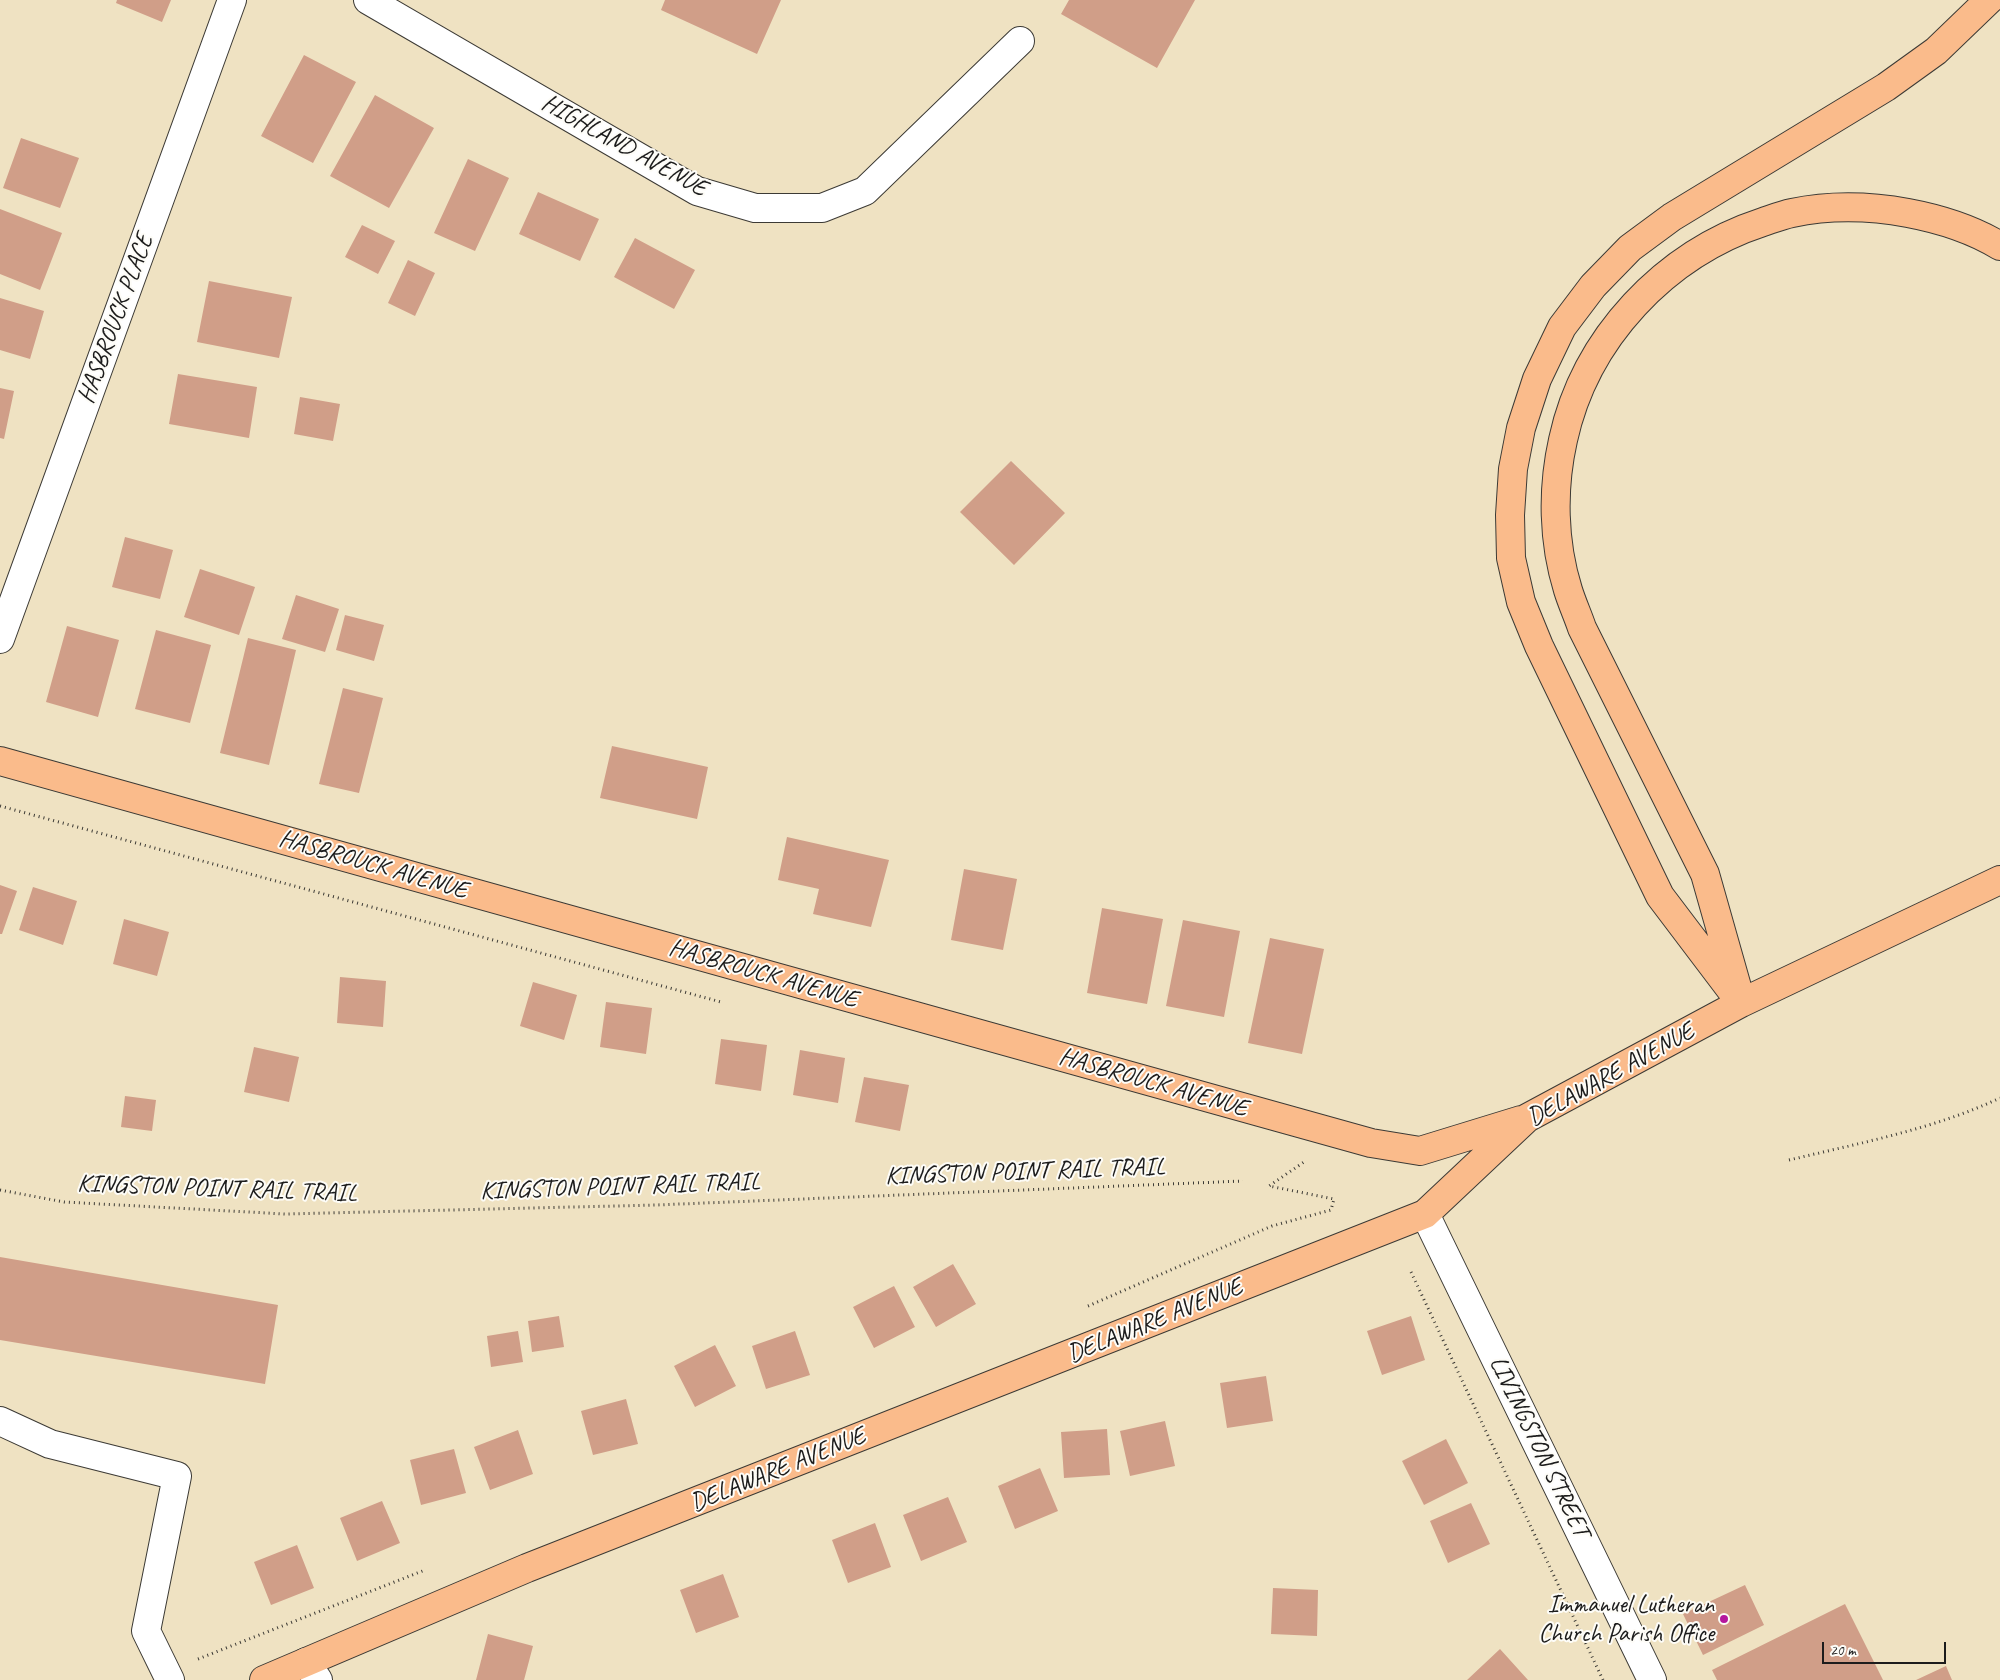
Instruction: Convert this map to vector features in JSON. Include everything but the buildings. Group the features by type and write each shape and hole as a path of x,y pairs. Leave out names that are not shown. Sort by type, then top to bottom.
{"main road":[{"path":"1741,1003 1660,896 1539,646 1521,602 1511,558 1510,515 1513,469 1521,428 1537,378 1562,327 1593,286 1630,248 1672,217 1886,87 1936,51 1989,0"},
{"path":"1741,1003 1705,874 1582,628 1568,589 1558,551 1556,515 1557,476 1563,439 1577,395 1599,350 1625,314 1657,281 1694,254 1736,231 1790,213 1838,207 1878,209 1939,219 1988,239 2000,246"},
{"name":"HASBROUCK AVENUE","path":"0,761 1371,1143 1420,1151 1527,1118"},
{"name":"DELAWARE AVENUE","path":"264,1680 312,1671 527,1568 1426,1214 1527,1118 1741,1003 2000,880"}],"street":[{"name":"HASBROUCK PLACE","path":"0,639 232,0"},
{"name":"HIGHLAND AVENUE","path":"368,0 698,191 755,208 822,208 865,191 1020,41"},
{"name":"LIVINGSTON STREET","path":"1426,1214 1652,1680"},
{"path":"0,1420 50,1444 176,1476 146,1631 168,1676"}],"path":[{"path":"0,806 729,1004"},
{"path":"1790,1160 1890,1136 1969,1112 2000,1098"},
{"path":"1085,1307 1272,1226 1331,1210 1334,1199 1269,1186 1307,1160 1298,1157"},
{"name":"KINGSTON POINT RAIL TRAIL","path":"0,1190 64,1202 285,1214 656,1205 1243,1181"},
{"path":"1410,1271 1603,1680"},
{"path":"168,1676 433,1567"}],"place":[{"name":"Immanuel Lutheran Church Parish Office","path":"1724,1619"}]}
